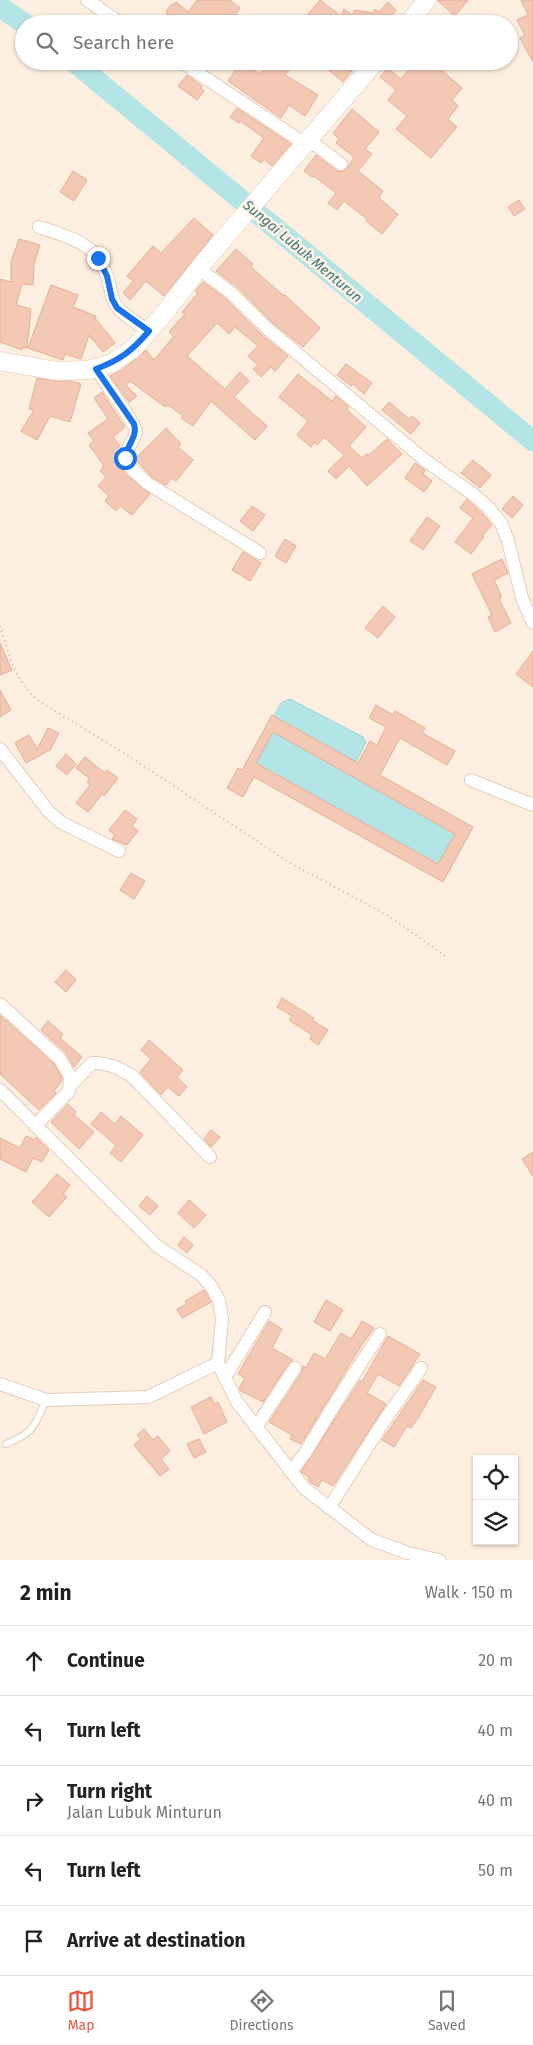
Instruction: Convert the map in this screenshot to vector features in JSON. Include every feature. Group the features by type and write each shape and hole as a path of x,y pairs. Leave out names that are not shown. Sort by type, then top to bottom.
{"street":[{"path":"87,0 109,15"},
{"path":"415,15 427,0"},
{"path":"194,70 341,164"},
{"path":"0,361 57,371 96,369 134,349 202,263 277,179 368,70"},
{"path":"39,227 78,241 91,248 107,276 112,299 117,308 149,331"},
{"path":"202,263 269,330 426,461 473,494 489,508 501,524 508,541 522,598 533,623"},
{"path":"96,369 134,424 135,436 128,445 125,458 131,468 147,483 260,554"},
{"path":"0,749 48,812 62,823 119,851"},
{"path":"471,780 533,805"},
{"path":"0,1004 60,1059 70,1076 71,1085 69,1091 35,1126"},
{"path":"71,1085 92,1063 106,1064 122,1070 132,1076 210,1157"},
{"path":"0,1090 157,1246 201,1276 211,1286 219,1300 222,1318 218,1364 237,1402 304,1488 372,1540 408,1553 439,1560"},
{"path":"225,1377 265,1312"},
{"path":"291,1472 380,1334"},
{"path":"0,1384 46,1400 148,1397 218,1364"},
{"path":"256,1427 295,1368"},
{"path":"329,1508 384,1421 421,1368"}],"lane":[{"path":"6,1444 25,1436 32,1430 46,1400"}],"path":[{"path":"0,626 17,677 28,693 40,702 124,753 290,863 387,915 448,958"}],"water":[{"path":"290,699 363,737 366,742 355,764 458,833 439,867 257,767 252,757 281,703"}],"building":[{"path":"197,0 230,0 240,8 237,15 166,15 168,13 166,11 176,2 188,12"},
{"path":"320,0 340,15 308,15"},
{"path":"437,0 468,0 454,15"},
{"path":"521,0 533,0 533,62 520,38 525,35 518,22 518,20 528,15"},
{"path":"388,2 396,10 393,15 352,15 355,10 373,13 375,9 379,12"},
{"path":"344,9 352,15 341,15"},
{"path":"236,70 254,70 260,74 263,70 289,70 285,75 318,95 305,116 289,105 281,118 228,81"},
{"path":"329,70 352,71 343,82"},
{"path":"386,70 390,70 401,79 408,70 441,70 462,88 452,100 458,106 448,119 457,127 431,158 396,129 407,116 388,100 396,90 380,77"},
{"path":"187,75 202,86 201,88 204,91 197,100 178,86"},
{"path":"237,108 291,144 272,166 264,159 261,163 251,156 264,138 240,121 239,123 230,117"},
{"path":"352,109 379,132 365,149 372,154 358,171 383,191 379,197 398,214 382,234 344,201 337,210 328,203 336,193 314,176 312,177 304,171 316,155 337,171 341,172 347,169 354,157 336,143 339,139 333,133"},
{"path":"73,171 87,180 74,201 60,192"},
{"path":"519,200 525,209 514,216 508,207"},
{"path":"194,218 213,235 164,296 146,281 130,300 123,293 133,281 127,276 153,246 161,253"},
{"path":"19,239 40,245 34,264 33,285 22,284 16,305 31,309 27,348 23,347 22,350 0,342 0,279 11,282 11,262"},
{"path":"236,249 253,264 251,267 285,295 320,328 303,347 274,324 236,286 216,271"},
{"path":"203,282 225,298 263,336 288,356 275,371 271,367 261,377 253,369 258,365 248,356 258,346 235,327 229,334 217,323 187,356 225,389 240,372 249,381 234,397 267,426 255,440 211,401 193,426 181,418 183,416 168,405 165,407 130,381 126,385 137,396 129,402 110,376 122,370 146,350 154,360 174,336 169,332 185,314 182,312 198,293 195,291"},
{"path":"51,285 78,295 73,307 96,316 95,318 115,343 103,352 89,335 81,359 65,354 63,360 28,348"},
{"path":"346,364 372,383 364,394 353,384 351,386 337,375"},
{"path":"298,374 332,401 336,396 349,407 347,410 366,427 349,446 362,458 367,454 369,455 387,439 402,454 367,486 349,466 336,479 328,471 344,455 324,437 317,445 314,442 311,447 297,435 308,421 279,397"},
{"path":"37,378 71,381 81,384 70,422 50,416 37,440 21,431 34,410 29,409"},
{"path":"102,392 125,427 113,437 120,446 113,451 117,454 118,461 125,474 150,494 132,515 120,506 116,511 105,501 109,496 98,486 106,477 100,471 104,466 89,445 94,441 88,433 108,419 94,398"},
{"path":"389,402 409,419 412,416 420,423 411,434 382,410"},
{"path":"166,428 181,444 178,447 193,460 176,481 172,478 166,485 152,477 135,459"},
{"path":"473,460 491,475 480,488 461,473"},
{"path":"415,463 425,470 423,474 432,481 424,492 405,478"},
{"path":"513,496 523,505 512,518 502,509"},
{"path":"467,499 492,525 482,536 484,537 471,554 455,542 473,518 460,508"},
{"path":"252,506 265,515 253,531 240,521"},
{"path":"427,517 440,526 423,550 410,541"},
{"path":"285,539 296,546 286,563 275,556"},
{"path":"243,552 261,563 250,581 232,570"},
{"path":"502,559 508,573 494,580 502,597 499,599 511,623 495,632 488,617 492,615 472,574"},
{"path":"383,606 395,617 378,638 365,628"},
{"path":"0,643 12,670 0,675"},
{"path":"533,651 533,687 516,674"},
{"path":"0,690 11,710 0,717"},
{"path":"376,705 393,715 395,711 425,728 422,733 455,751 447,765 400,738 380,775 473,827 443,882 254,777 243,797 227,788 238,768 242,770 272,715 358,763 370,741 377,745 386,727 369,718","holes":["273,732 455,834 438,864 256,763"]},
{"path":"48,728 59,733 50,750 26,763 15,743 29,735 37,749"},
{"path":"66,754 76,764 67,775 56,766"},
{"path":"85,757 105,773 107,770 118,778 88,812 76,803 90,785 87,782 90,779 76,768"},
{"path":"125,810 137,819 132,826 138,831 127,845 112,839 115,835 109,830"},
{"path":"131,873 145,881 134,899 120,890"},
{"path":"66,970 76,980 66,992 55,982"},
{"path":"282,998 314,1018 312,1020 328,1030 318,1045 310,1039 312,1035 289,1020 292,1016 277,1007"},
{"path":"0,1015 54,1064 62,1078 54,1091 56,1093 39,1110 0,1074"},
{"path":"48,1021 63,1034 60,1038 82,1057 74,1067 66,1053 41,1030"},
{"path":"149,1040 183,1070 177,1077 187,1087 179,1096 168,1087 161,1095 140,1072 151,1059 141,1050"},
{"path":"68,1104 76,1112 74,1115 94,1132 79,1149 51,1122"},
{"path":"101,1112 115,1124 121,1116 143,1135 121,1162 110,1153 116,1145 91,1124"},
{"path":"211,1130 220,1137 211,1147 204,1139"},
{"path":"26,1136 34,1140 36,1137 49,1150 42,1162 33,1158 26,1172 0,1159 0,1138 20,1148"},
{"path":"533,1152 533,1176 522,1159"},
{"path":"57,1174 70,1185 63,1194 67,1197 49,1217 32,1202"},
{"path":"147,1196 158,1206 150,1215 139,1206"},
{"path":"189,1200 206,1215 194,1228 178,1213"},
{"path":"184,1237 193,1245 187,1253 178,1245"},
{"path":"204,1290 211,1302 182,1318 177,1309 187,1304 185,1301"},
{"path":"326,1300 343,1310 330,1331 314,1322"},
{"path":"269,1321 282,1329 272,1348 293,1360 288,1364 263,1402 241,1391 239,1388 245,1378 238,1374"},
{"path":"362,1321 374,1328 301,1444 290,1439 292,1435 269,1422 302,1372 303,1366 306,1368 314,1353 325,1359 341,1333 351,1339"},
{"path":"388,1336 420,1354 399,1386 378,1374 367,1393 386,1404 333,1486 322,1480 318,1487 308,1480 309,1477 301,1472 360,1380 362,1382"},
{"path":"423,1380 436,1387 411,1428 407,1426 394,1447 382,1440"},
{"path":"211,1397 214,1404 218,1402 227,1422 204,1434 191,1407"},
{"path":"144,1429 153,1440 158,1436 170,1451 161,1459 169,1469 160,1476 134,1445 141,1439 137,1435"},
{"path":"199,1439 206,1452 194,1458 187,1444"}],"waterway":[{"name":"Sungai Lubuk Menturun","path":"0,7 15,17"},
{"name":"Sungai Lubuk Menturun","path":"84,70 533,441"}],"route":[{"path":"98,258 107,276 112,299 117,308 149,331 134,349 110,364 96,369 134,424 136,430 135,436 126,450 125,458"}]}
